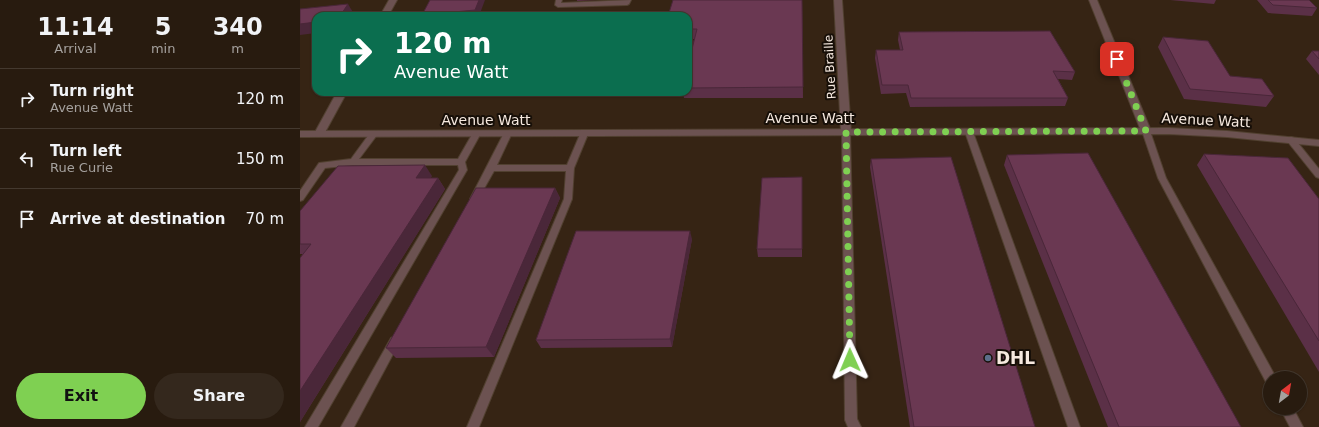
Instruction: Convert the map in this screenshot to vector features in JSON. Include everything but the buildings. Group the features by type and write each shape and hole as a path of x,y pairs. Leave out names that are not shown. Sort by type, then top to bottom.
{"street":[{"path":"386,12 393,0"},
{"name":"Rue Braille","path":"838,0 846,132"},
{"path":"1093,0 1146,131"},
{"path":"318,134 340,96"},
{"name":"Avenue Watt","path":"300,134 373,135 508,133 584,134 1146,131 1200,132 1319,143"}],"lane":[{"path":"559,0 558,5 627,3 628,0"},
{"path":"1146,131 1162,178 1266,371"},
{"path":"846,132 851,420 855,427"},
{"path":"968,132 1074,427"},
{"path":"468,209 491,168 508,133"},
{"path":"311,427 463,170 461,162 477,134"},
{"path":"473,427 568,200 570,168 584,134"},
{"path":"353,162 373,135"},
{"path":"1291,140 1319,175"},
{"path":"300,198 322,165 353,162 461,162"},
{"path":"491,168 570,168"},
{"path":"347,427 400,332"},
{"path":"1290,415 1296,427"}],"place":[{"name":"DHL","path":"988,358"}],"route":[{"path":"850,360 846,132 1146,131 1117,59"}]}
